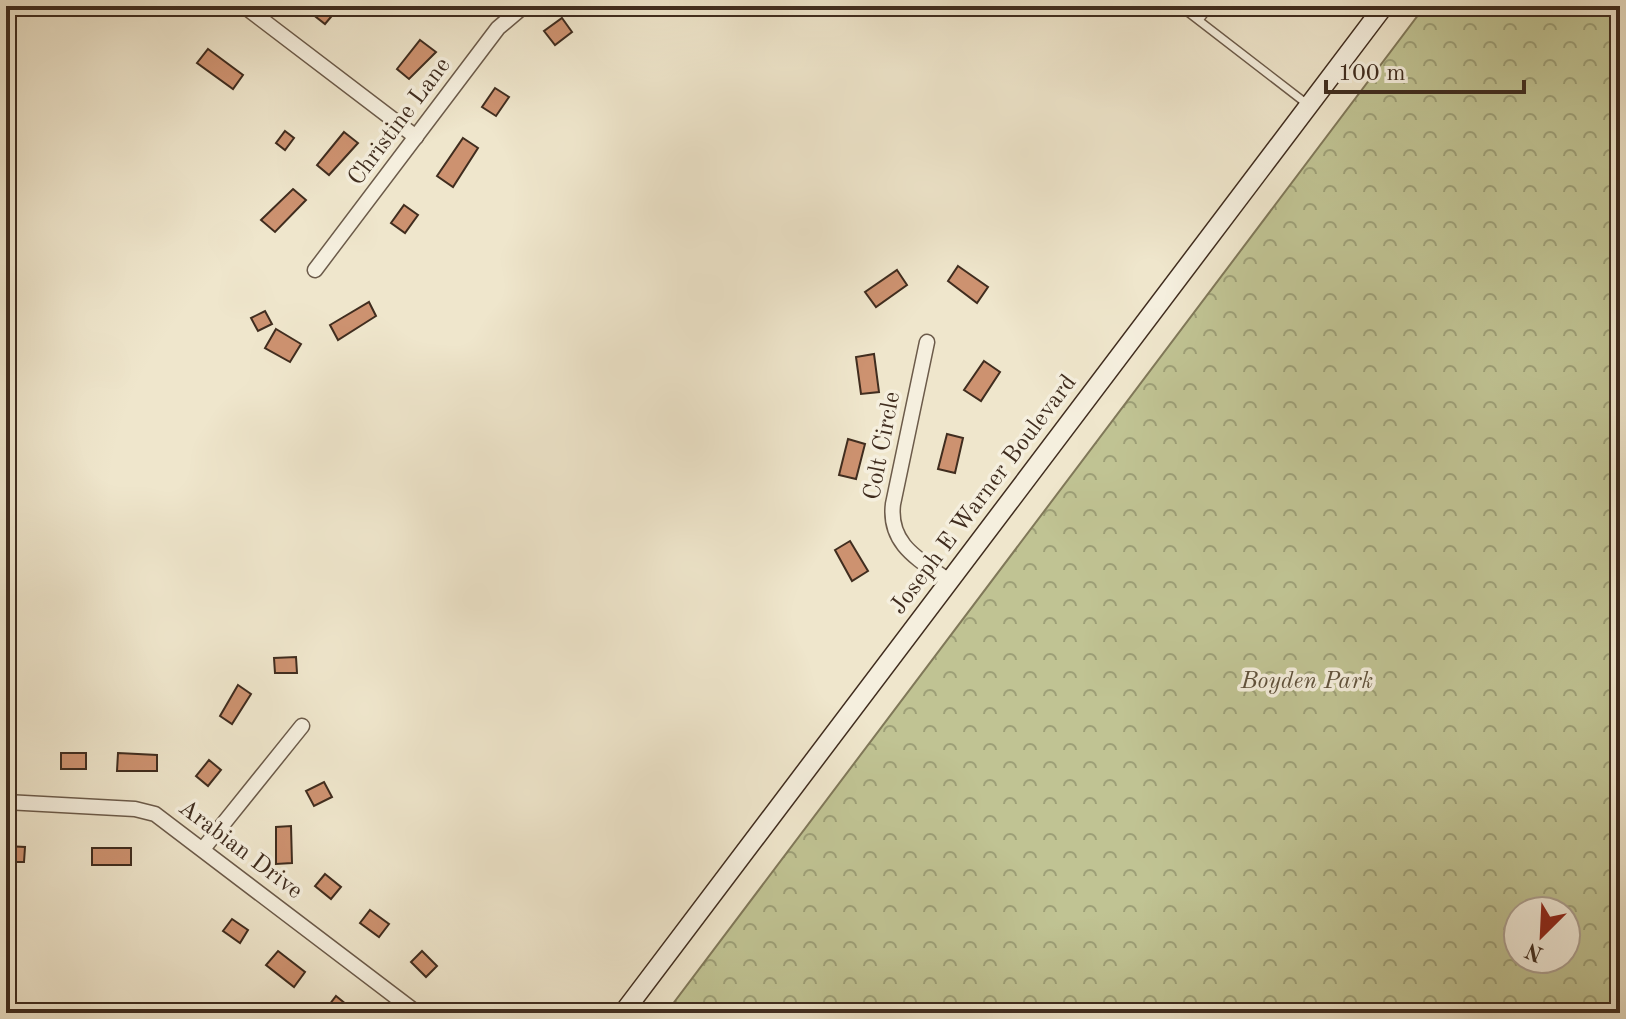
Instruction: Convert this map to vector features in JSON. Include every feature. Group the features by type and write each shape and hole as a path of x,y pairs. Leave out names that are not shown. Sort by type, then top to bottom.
{"main road":[{"name":"Joseph E Warner Boulevard","path":"623,1013 1384,6"}],"street":[{"path":"244,6 416,137"},
{"name":"Christine Lane","path":"315,270 498,28 524,6"},
{"name":"Colt Circle","path":"927,342 893,504 892,526 909,552 949,581"},
{"path":"203,849 302,726"},
{"name":"Arabian Drive","path":"6,802 135,809 155,814 417,1013"}],"lane":[{"path":"1180,6 1309,105"},
{"path":"1199,20 1210,6"}],"green space":[{"name":"Boyden Park","path":"1425,6 1620,6 1620,1013 666,1013"}],"building":[{"path":"302,6 329,6 336,11 325,24"},
{"path":"562,18 572,32 555,45 544,31"},
{"path":"420,40 436,52 409,79 397,69"},
{"path":"208,49 243,75 233,89 197,63"},
{"path":"495,88 509,97 496,116 482,107"},
{"path":"285,131 294,138 285,150 276,143"},
{"path":"344,132 358,143 329,175 317,165"},
{"path":"463,138 478,148 453,187 437,176"},
{"path":"293,189 306,200 275,232 261,220"},
{"path":"404,205 418,215 405,233 391,223"},
{"path":"958,266 988,287 977,303 948,281"},
{"path":"897,270 907,285 876,307 865,292"},
{"path":"369,302 376,316 338,340 330,325"},
{"path":"265,311 272,324 258,331 251,318"},
{"path":"276,329 301,344 290,362 265,348"},
{"path":"874,354 879,392 861,394 856,357"},
{"path":"984,361 1000,372 981,401 964,390"},
{"path":"947,434 963,438 955,473 938,469"},
{"path":"848,439 865,444 856,479 839,475"},
{"path":"850,541 868,571 852,581 835,550"},
{"path":"296,657 297,673 275,673 274,658"},
{"path":"238,685 251,694 232,724 220,716"},
{"path":"61,753 86,753 86,769 61,769"},
{"path":"118,753 157,755 157,771 117,771"},
{"path":"209,760 221,770 208,786 196,776"},
{"path":"324,782 332,797 314,806 306,791"},
{"path":"291,826 292,863 276,864 276,827"},
{"path":"6,846 25,847 24,862 6,862"},
{"path":"92,848 131,848 131,865 92,865"},
{"path":"325,874 341,887 331,899 315,886"},
{"path":"370,910 389,924 379,937 360,923"},
{"path":"232,919 248,930 240,943 223,931"},
{"path":"278,951 305,972 294,987 266,965"},
{"path":"422,951 437,966 426,977 411,962"},
{"path":"336,996 357,1013 332,1013 326,1009"}]}
